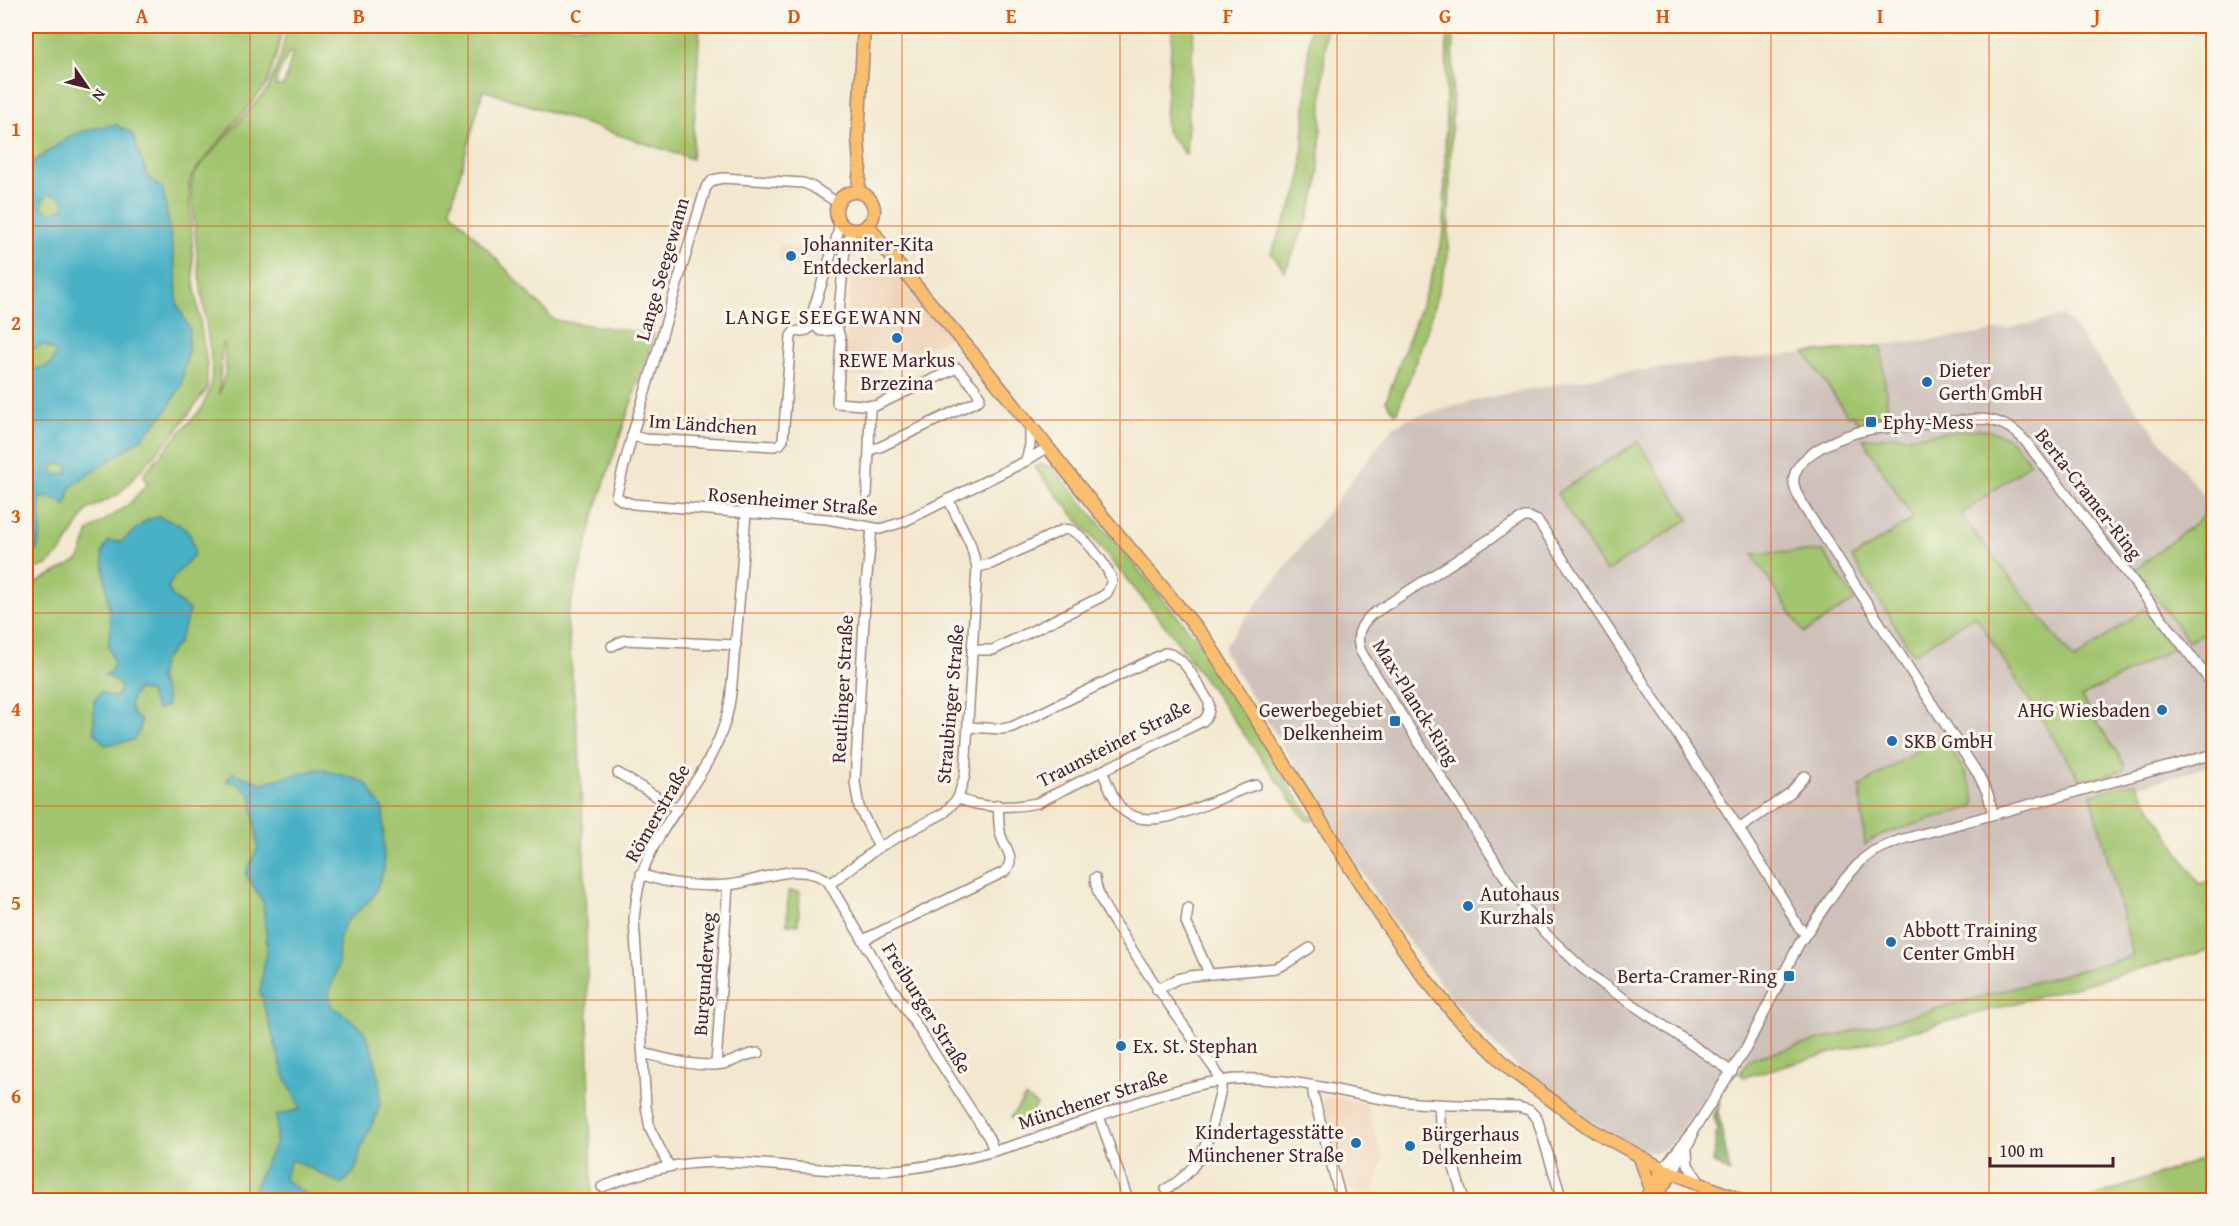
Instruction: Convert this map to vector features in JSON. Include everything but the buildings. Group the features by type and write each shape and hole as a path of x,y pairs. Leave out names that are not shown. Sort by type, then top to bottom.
{"main road":[{"path":"858,192 860,165 858,138 864,26"},
{"path":"858,192 868,198 874,208 872,219 868,224 853,230 840,222 836,212 838,202 846,194 858,192"},
{"path":"868,224 889,254 1205,638 1384,921 1436,992 1480,1041 1530,1086 1589,1128 1640,1158 1742,1200"},
{"path":"1640,1158 1649,1197"},
{"path":"1649,1197 1668,1171"}],"street":[{"name":"Lange Seegewann","path":"616,496 704,190 708,184 723,178 804,183 838,202"},
{"path":"837,326 825,332 818,329 813,324 812,314 840,222"},
{"path":"853,230 845,248 837,326 841,342 837,402 878,405 954,368 959,370 974,387 980,399 880,447 869,450"},
{"name":"Im Ländchen","path":"632,436 645,439 774,446 780,444 783,440 792,336 794,332 807,330 813,324"},
{"path":"867,494 870,406"},
{"name":"Berta-Cramer-Ring","path":"1993,814 1988,794 1978,774 1799,498 1794,476 1802,461 1838,439 1872,429 1978,419 1989,419 2008,426 2026,442 2214,686"},
{"path":"1026,461 1030,445 1029,424"},
{"name":"Rosenheimer Straße","path":"616,496 633,504 827,519 872,528 894,525 1026,461 1048,447"},
{"name":"Straubinger Straße","path":"830,884 879,847 944,813 958,798 965,775 977,567 970,543 948,499"},
{"name":"Römerstraße","path":"669,1166 650,1129 646,1106 634,919 636,894 641,874 653,848 703,769 722,732 730,705 746,514"},
{"name":"Max-Planck-Ring","path":"1732,1072 1581,967 1533,919 1361,652 1358,644 1359,627 1371,615 1524,517 1533,519 1543,527 1739,829 1797,925 1806,934"},
{"name":"Reutlinger Straße","path":"872,528 866,585 855,783 859,807 879,847"},
{"path":"974,650 993,650 1101,597 1107,592 1112,581 1107,568 1079,535 1067,529 991,564 977,567"},
{"path":"612,646 626,640 736,645"},
{"name":"Traunsteiner Straße","path":"958,798 969,803 998,806 1022,806 1037,803 1206,717 1210,707 1179,657 1165,653 1012,727 1002,729 968,727"},
{"path":"1668,1171 1732,1072 1761,1022 1806,934 1848,874 1874,851 1900,840 2214,754"},
{"path":"1102,771 1121,807 1130,814 1147,818 1188,812 1256,784"},
{"path":"618,773 677,809"},
{"path":"1739,829 1790,793 1805,776"},
{"path":"863,940 1004,872 1008,868 1011,856 1002,837 998,806"},
{"path":"641,874 663,882 686,885 728,885 786,872 813,874 822,877 830,884"},
{"path":"1095,878 1098,894 1157,990 1221,1081 1208,1143 1188,1172 1166,1189"},
{"name":"Freiburger Straße","path":"830,884 989,1138 994,1151"},
{"name":"Burgunderweg","path":"716,1065 728,885"},
{"path":"1188,908 1186,922 1209,973"},
{"path":"1157,990 1178,980 1209,973 1276,968 1310,948"},
{"path":"643,1053 716,1065 748,1054 759,1053"},
{"name":"Münchener Straße","path":"602,1187 630,1176 669,1166 698,1163 734,1163 852,1171 896,1170 947,1162 994,1151 1176,1090 1221,1081 1262,1080 1313,1086 1394,1101 1438,1105 1518,1107 1533,1113 1541,1130 1562,1200"},
{"path":"1313,1086 1313,1094 1341,1200"},
{"path":"1438,1105 1440,1123 1464,1200"},
{"path":"1100,1116 1128,1200"},
{"path":"1668,1171 1687,1149 1697,1125"},
{"path":"1687,1149 1688,1165 1702,1185"}],"shaded area":[{"name":"Johanniter-Kita Entdeckerland","path":"781,244 794,248 795,246 805,251 807,269 785,266 785,263 776,260"},
{"path":"871,259 889,264 951,337 870,377 843,375 851,272 854,266"},
{"path":"2065,316 2213,508 2213,765 2137,787 2199,884 2213,880 2213,949 2133,956 1749,1059 1733,1059 1672,1143 1660,1152 1652,1153 1639,1149 1596,1124 1529,1076 1500,1051 1452,999 1389,915 1224,652 1225,645 1393,427 1406,419 1490,397 1615,373 1974,335"},
{"name":"Kindertagesstätte Münchener Straße","path":"1329,1096 1366,1103 1383,1157 1373,1195 1346,1191 1323,1101"}],"green space":[{"path":"26,26 283,26 267,84 199,166 189,183 194,283 207,364 207,389 177,430 119,494 87,510 61,552 47,565 26,572"},
{"path":"287,26 298,26 299,32 301,26 700,26 692,159 483,90 450,210 554,320 654,334 597,505 567,618 580,764 592,1200 26,1200 26,588 79,560 89,531 129,504 148,483 144,473 202,408 211,386 212,366 198,265 191,185 194,174 268,89 281,56","holes":["289,53 293,53 284,85 276,86 277,77","224,342 226,370 219,395 222,349"]},
{"path":"1173,26 1194,26 1186,155 1166,131 1165,116"},
{"path":"1310,26 1326,26 1318,185 1307,221 1285,271 1271,253 1296,196 1301,177"},
{"path":"1439,26 1454,26 1448,256 1427,331 1395,413 1386,401 1432,275 1444,233 1447,35"},
{"path":"1881,346 1889,421 1859,424 1852,414 1848,416 1805,353"},
{"path":"1978,429 2003,435 2030,463 1961,515 2074,660 2144,609 2172,646 2172,649 2081,697 2125,765 2124,770 2082,783 1975,615 1913,654 1852,558 1913,519 1863,439"},
{"path":"1638,442 1689,519 1606,572 1557,493"},
{"path":"1041,464 1053,468 1195,637 1224,676 1289,786 1314,821 1306,820 1171,633 1034,467"},
{"path":"2213,509 2213,628 2188,641 2136,569"},
{"path":"1823,551 1855,600 1804,633 1752,554"},
{"path":"1941,735 1969,781 1975,799 1974,807 1886,833 1865,845 1860,787"},
{"path":"2135,782 2199,884 2213,880 2213,949 1744,1077 1739,1074 1749,1059 2133,956 2091,794"},
{"path":"788,891 800,892 798,925 787,924"},
{"path":"1025,1097 1037,1105 1022,1125 1011,1117"},
{"path":"1720,1100 1718,1111 1730,1173 1713,1162 1717,1127 1713,1114"},
{"path":"2213,1155 2213,1200 2085,1200"}],"water":[{"path":"116,125 132,133 148,178 163,189 176,272 177,304 189,328 188,350 181,386 165,413 141,439 71,487 66,506 56,499 40,497 41,530 37,549 26,559 26,372 50,365 57,353 44,345 26,351 26,167 72,135 94,128","holes":["50,194 62,197 65,208 51,213 42,207 43,199","67,465 69,472 57,475 53,472 52,466"]},
{"path":"159,517 185,529 194,546 194,555 176,574 168,587 172,596 190,611 178,643 162,662 159,679 165,691 167,706 157,710 148,692 137,689 130,703 133,715 141,720 140,730 133,740 105,745 94,732 94,701 101,692 116,697 121,689 117,681 105,675 110,672 114,664 108,645 111,624 102,553 108,541 121,542 148,519"},
{"path":"319,769 354,778 367,784 383,810 384,870 373,897 345,923 339,939 338,966 329,993 331,1006 358,1025 370,1044 379,1078 379,1108 361,1148 356,1169 341,1184 291,1160 284,1179 314,1200 251,1200 259,1176 276,1142 277,1115 301,1109 284,1075 260,992 267,946 263,902 246,874 258,847 251,795 236,783 226,782 233,773 262,783"}],"waterway":[{"path":"2177,1200 2214,1191"}],"place":[{"name":"Johanniter-Kita Entdeckerland","path":"791,256"},
{"name":"REWE Markus Brzezina","path":"897,338"},
{"name":"Dieter Gerth GmbH","path":"1927,382"},
{"name":"Ephy-Mess","path":"1871,422"},
{"name":"AHG Wiesbaden","path":"2162,710"},
{"name":"Gewerbegebiet Delkenheim","path":"1395,721"},
{"name":"SKB GmbH","path":"1892,741"},
{"name":"Autohaus Kurzhals","path":"1468,906"},
{"name":"Abbott Training Center GmbH","path":"1891,942"},
{"name":"Berta-Cramer-Ring","path":"1789,976"},
{"name":"Ex. St. Stephan","path":"1121,1046"},
{"name":"Kindertagesstätte Münchener Straße","path":"1356,1143"},
{"name":"Bürgerhaus Delkenheim","path":"1410,1146"}],"district":[{"name":"LANGE SEEGEWANN","path":"824,317"}]}
